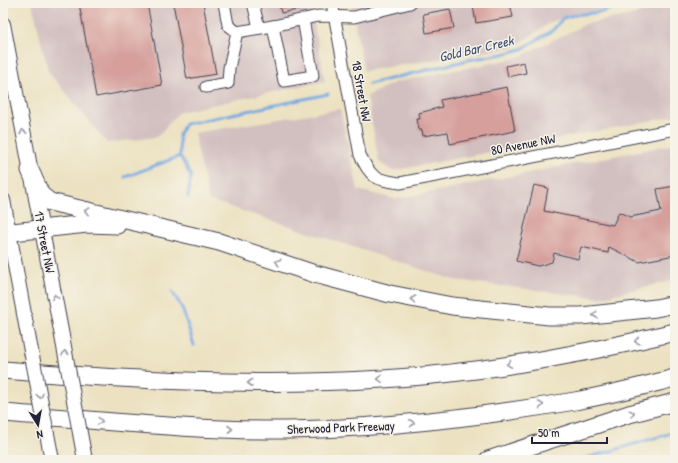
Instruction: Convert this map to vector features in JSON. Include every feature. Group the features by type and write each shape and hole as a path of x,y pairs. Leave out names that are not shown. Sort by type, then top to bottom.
{"highway":[{"path":"30,170 41,195 50,202 219,242 316,274 390,294 452,306 549,316 582,316 656,308 675,304"},
{"path":"6,232 43,230 87,224 152,227"},
{"path":"3,370 176,382 250,383 385,379 450,373 591,351 675,332"},
{"name":"Sherwood Park Freeway","path":"3,413 107,422 219,429 345,428 403,424 576,401 675,378"},
{"path":"488,460 629,414 675,402"}],"main road":[{"name":"17 Street NW","path":"3,24 30,170 43,230 85,460"},
{"path":"3,200 6,232 27,330 52,460"}],"street":[{"path":"224,3 228,25 237,32 318,16 354,17 410,3"},
{"path":"253,3 258,28"},
{"name":"18 Street NW","path":"332,3 360,155 366,168 377,179"},
{"path":"273,26 284,81 313,76 303,19"},
{"path":"206,87 228,83 229,68 237,32"},
{"name":"80 Avenue NW","path":"377,179 400,183 675,129"}],"shaded area":[{"path":"32,3 310,3 325,81 179,112 157,137 107,143 48,71"},
{"path":"351,3 645,3 553,21 513,47 364,71"},
{"path":"675,6 675,116 392,171 379,162 367,96 396,82 517,58 586,24"},
{"path":"340,109 358,190 396,199 675,144 675,280 599,298 454,280 209,200 194,133"}],"building":[{"path":"79,3 147,3 162,85 96,97"},
{"path":"173,3 203,3 216,74 187,79"},
{"path":"279,3 314,3 315,7 281,13"},
{"path":"489,3 510,3 513,17 476,23 473,6"},
{"path":"450,9 454,28 426,33 423,14"},
{"path":"524,62 526,73 508,77 506,66"},
{"path":"507,87 515,131 450,144 448,132 423,136 422,130 419,130 417,119 420,119 419,113 442,107 440,100"},
{"path":"534,185 548,188 544,211 613,225 619,212 630,217 661,211 657,189 675,186 675,255 639,262 609,247 608,253 581,247 578,259 554,253 552,262 538,266 516,261"}],"waterway":[{"name":"Gold Bar Creek","path":"369,84 468,60 522,49 553,30 563,18 574,15 602,12 617,7 633,9 642,7 649,3"},
{"name":"Gold Bar Creek","path":"125,177 180,156 179,134 185,124 328,94"},
{"path":"180,156 191,176 188,197"},
{"path":"172,291 182,308 194,345"},
{"path":"580,460 675,432"}]}
